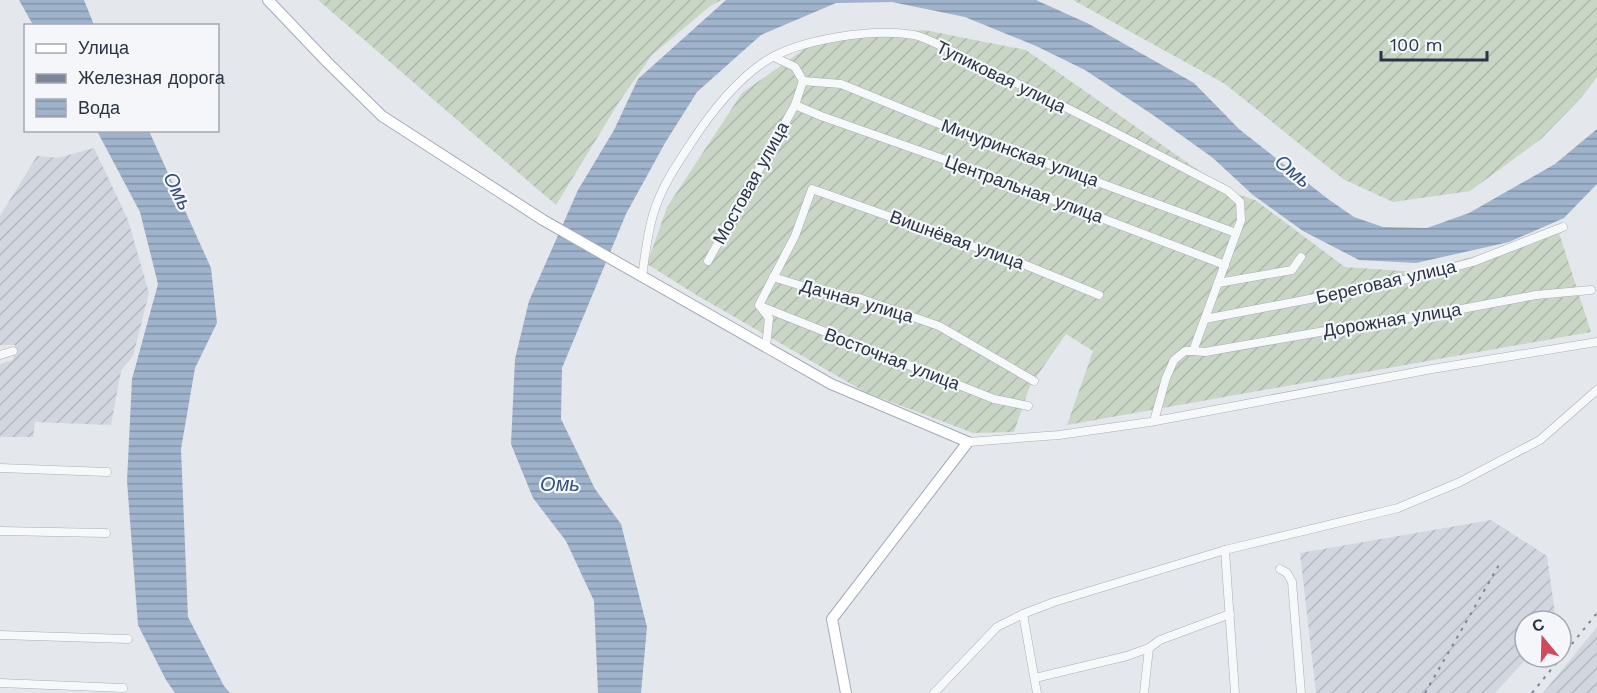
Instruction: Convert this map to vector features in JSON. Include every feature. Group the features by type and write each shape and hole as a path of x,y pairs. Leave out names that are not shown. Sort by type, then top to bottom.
{"main road":[{"path":"268,0 382,116 543,220 831,384 968,442 832,619 846,693"}],"street":[{"name":"Тупиковая улица","path":"640,276 653,214 670,175 700,129 729,92 762,63 800,47 841,36 916,35 1015,82 1228,191 1239,202 1241,220 1236,233"},
{"path":"774,57 795,67 803,81"},
{"name":"Мостовая улица","path":"708,261 795,105 803,81"},
{"name":"Мичуринская улица","path":"803,81 841,84 937,123 1236,233"},
{"name":"Центральная улица","path":"795,105 1225,265"},
{"name":"Вишнёвая улица","path":"774,277 795,236 812,189 1023,264 1099,295"},
{"name":"Береговая улица","path":"1205,319 1388,284 1473,262 1563,227"},
{"path":"1154,421 1166,378 1174,360 1185,351 1194,351 1236,233"},
{"path":"1218,284 1292,270 1301,256"},
{"path":"766,347 769,318 759,305 774,277"},
{"name":"Дачная улица","path":"774,277 831,295 859,298 939,326 1034,381"},
{"name":"Дорожная улица","path":"1194,351 1205,352 1525,297 1591,290"},
{"name":"Восточная улица","path":"759,305 994,399 1028,406"},
{"path":"968,442 1059,435 1154,421 1432,369 1597,342"},
{"path":"0,355 13,351"},
{"path":"934,693 997,627 1023,614 1054,602 1225,550 1398,508 1460,483 1540,440 1597,390"},
{"path":"0,468 107,472"},
{"path":"0,531 106,533"},
{"path":"1225,550 1236,693"},
{"path":"1281,568 1292,582 1301,693"},
{"path":"1023,614 1037,693"},
{"path":"1035,678 1127,656 1149,648 1160,640 1230,614"},
{"path":"0,635 128,639"},
{"path":"1144,693 1149,648"},
{"path":"0,682 123,688"}],"shaded area":[{"path":"94,148 128,220 149,293 133,356 121,371 111,425 35,422 33,437 0,437 0,364 13,360 15,345 0,345 0,216 37,156 58,158"},
{"path":"1491,520 1547,556 1554,609 1513,609 1513,669 1517,669 1495,693 1316,693 1300,553"},
{"path":"1597,627 1597,693 1543,693 1563,669 1573,669 1573,656"}],"green space":[{"path":"318,0 721,0 709,7 652,55 619,102 556,205"},
{"path":"1073,0 1597,0 1597,77 1582,97 1541,139 1470,191 1393,202 1343,179 1225,84"},
{"path":"924,30 1026,50 1228,191 1255,200 1345,267 1417,272 1559,233 1591,332 1067,425 1093,351 1066,334 1030,386 1014,432 973,433 865,392 647,264 667,207 742,93 820,38"}],"water":[{"path":"19,0 84,0 94,24 32,24"},
{"name":"Омь","path":"726,0 1036,0 1089,24 1194,83 1239,129 1328,199 1354,217 1383,227 1427,228 1469,213 1555,164 1597,129 1597,184 1564,218 1509,242 1416,263 1359,260 1303,231 1253,195 1213,158 1085,70 1036,46 965,17 892,2 836,3 761,35 697,92 665,143 626,214 562,368 561,419 595,489 621,524 647,627 641,693 598,693 594,601 566,541 533,498 511,444 515,359 529,301 578,190 614,130 638,79"},
{"name":"Омь","path":"98,132 149,132 211,268 217,323 195,368 181,449 188,617 224,686 230,693 175,693 138,625 127,481 132,379 158,284 140,212"}],"railway":[{"path":"1425,693 1499,565"},
{"path":"1532,693 1597,613"}]}
